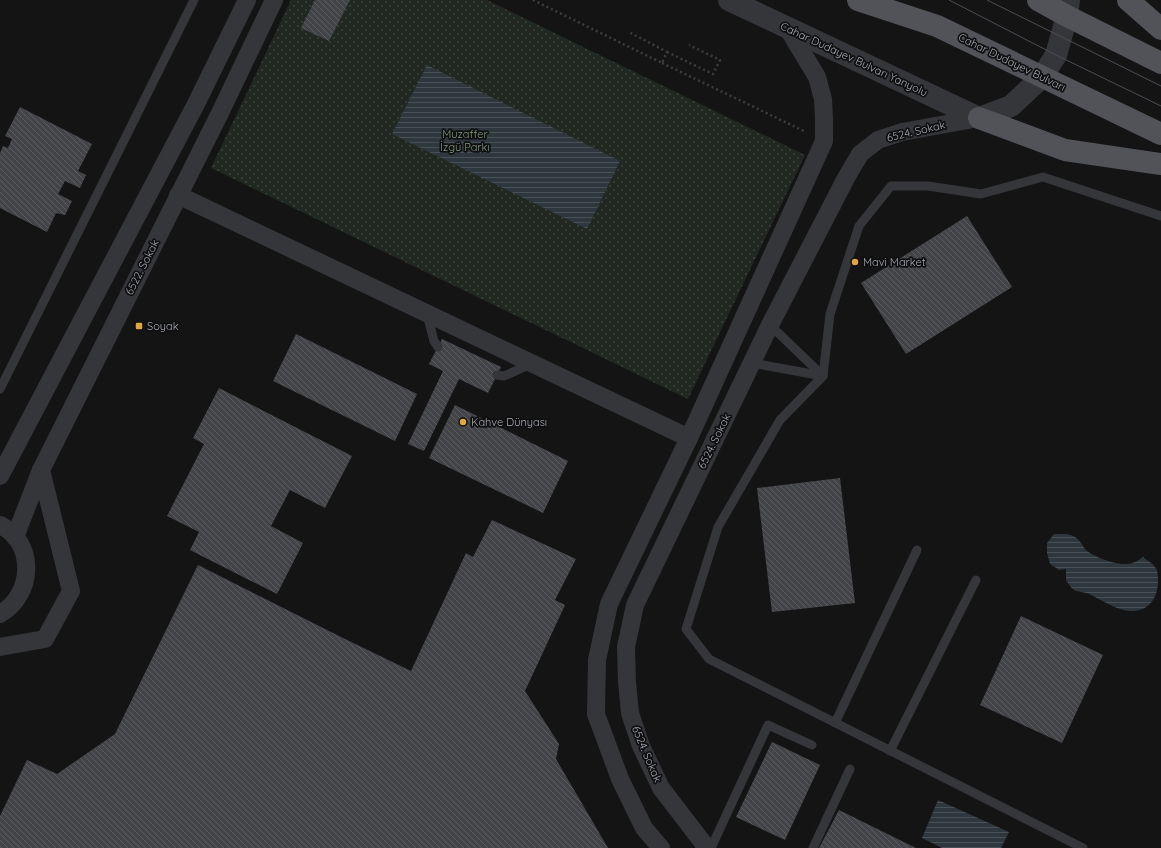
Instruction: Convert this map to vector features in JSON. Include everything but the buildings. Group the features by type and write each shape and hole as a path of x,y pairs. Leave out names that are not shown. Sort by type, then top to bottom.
{"main road":[{"name":"Cahar Dudayev Bulvarı","path":"858,0 937,26 1161,134"},
{"path":"1038,0 1068,8 1161,63"},
{"path":"1128,0 1161,29"},
{"path":"979,118 1065,150 1161,164"}],"street":[{"path":"0,476 196,104 247,0"},
{"name":"6522. Sokak","path":"15,537 41,470 220,113 274,0"},
{"name":"Cahar Dudayev Bulvarı Yanyolu","path":"729,0 979,118"},
{"path":"979,118 1011,106 1042,77 1056,55 1068,8"},
{"path":"660,848 644,828 620,779 596,714 597,660 610,604 689,438 824,141 823,99 817,77 787,27"},
{"name":"6524. Sokak","path":"707,848 661,788 640,746 630,713 626,648 635,605 770,325 846,178 860,154 878,140 902,132 979,118"},
{"path":"178,195 689,438"},
{"path":"0,647 45,639 71,591 41,470"},
{"path":"0,525 5,527 15,537 23,549 26,564 26,578 22,592 13,604 0,614"}],"lane":[{"path":"0,389 194,0"},
{"path":"1083,848 708,659 686,629 718,527 780,420 823,376 830,314 859,226 891,186 928,186 981,194 1043,177 1161,216"},
{"path":"426,313 434,341 438,347"},
{"path":"770,325 823,376"},
{"path":"752,362 823,376"},
{"path":"497,375 504,376 532,363"},
{"path":"835,723 917,550"},
{"path":"890,751 976,580"},
{"path":"711,848 768,725 812,745"},
{"path":"813,848 850,769"}],"path":[{"path":"533,0 824,141"},
{"path":"629,32 714,74 720,60 689,45"},
{"path":"662,63 667,52"}],"green space":[{"name":"Muzaffer İzgü Parkı","path":"291,0 487,0 805,155 688,399 211,168"}],"shaded area":[{"path":"427,65 620,161 587,229 392,134"},
{"path":"1054,534 1073,536 1089,552 1108,561 1127,564 1143,557 1153,564 1157,570 1158,585 1157,592 1151,603 1140,610 1126,611 1087,593 1074,590 1066,580 1066,569 1059,570 1050,564 1047,553 1047,543"},
{"path":"938,800 1009,832 1001,848 942,848 922,838"}],"tram line":[{"path":"949,0 1056,55 1161,106"},
{"path":"987,0 1161,86"}],"place":[{"name":"Mavi Market","path":"855,262"},
{"name":"Soyak","path":"139,326"},
{"name":"Kahve Dünyası","path":"463,422"}]}
